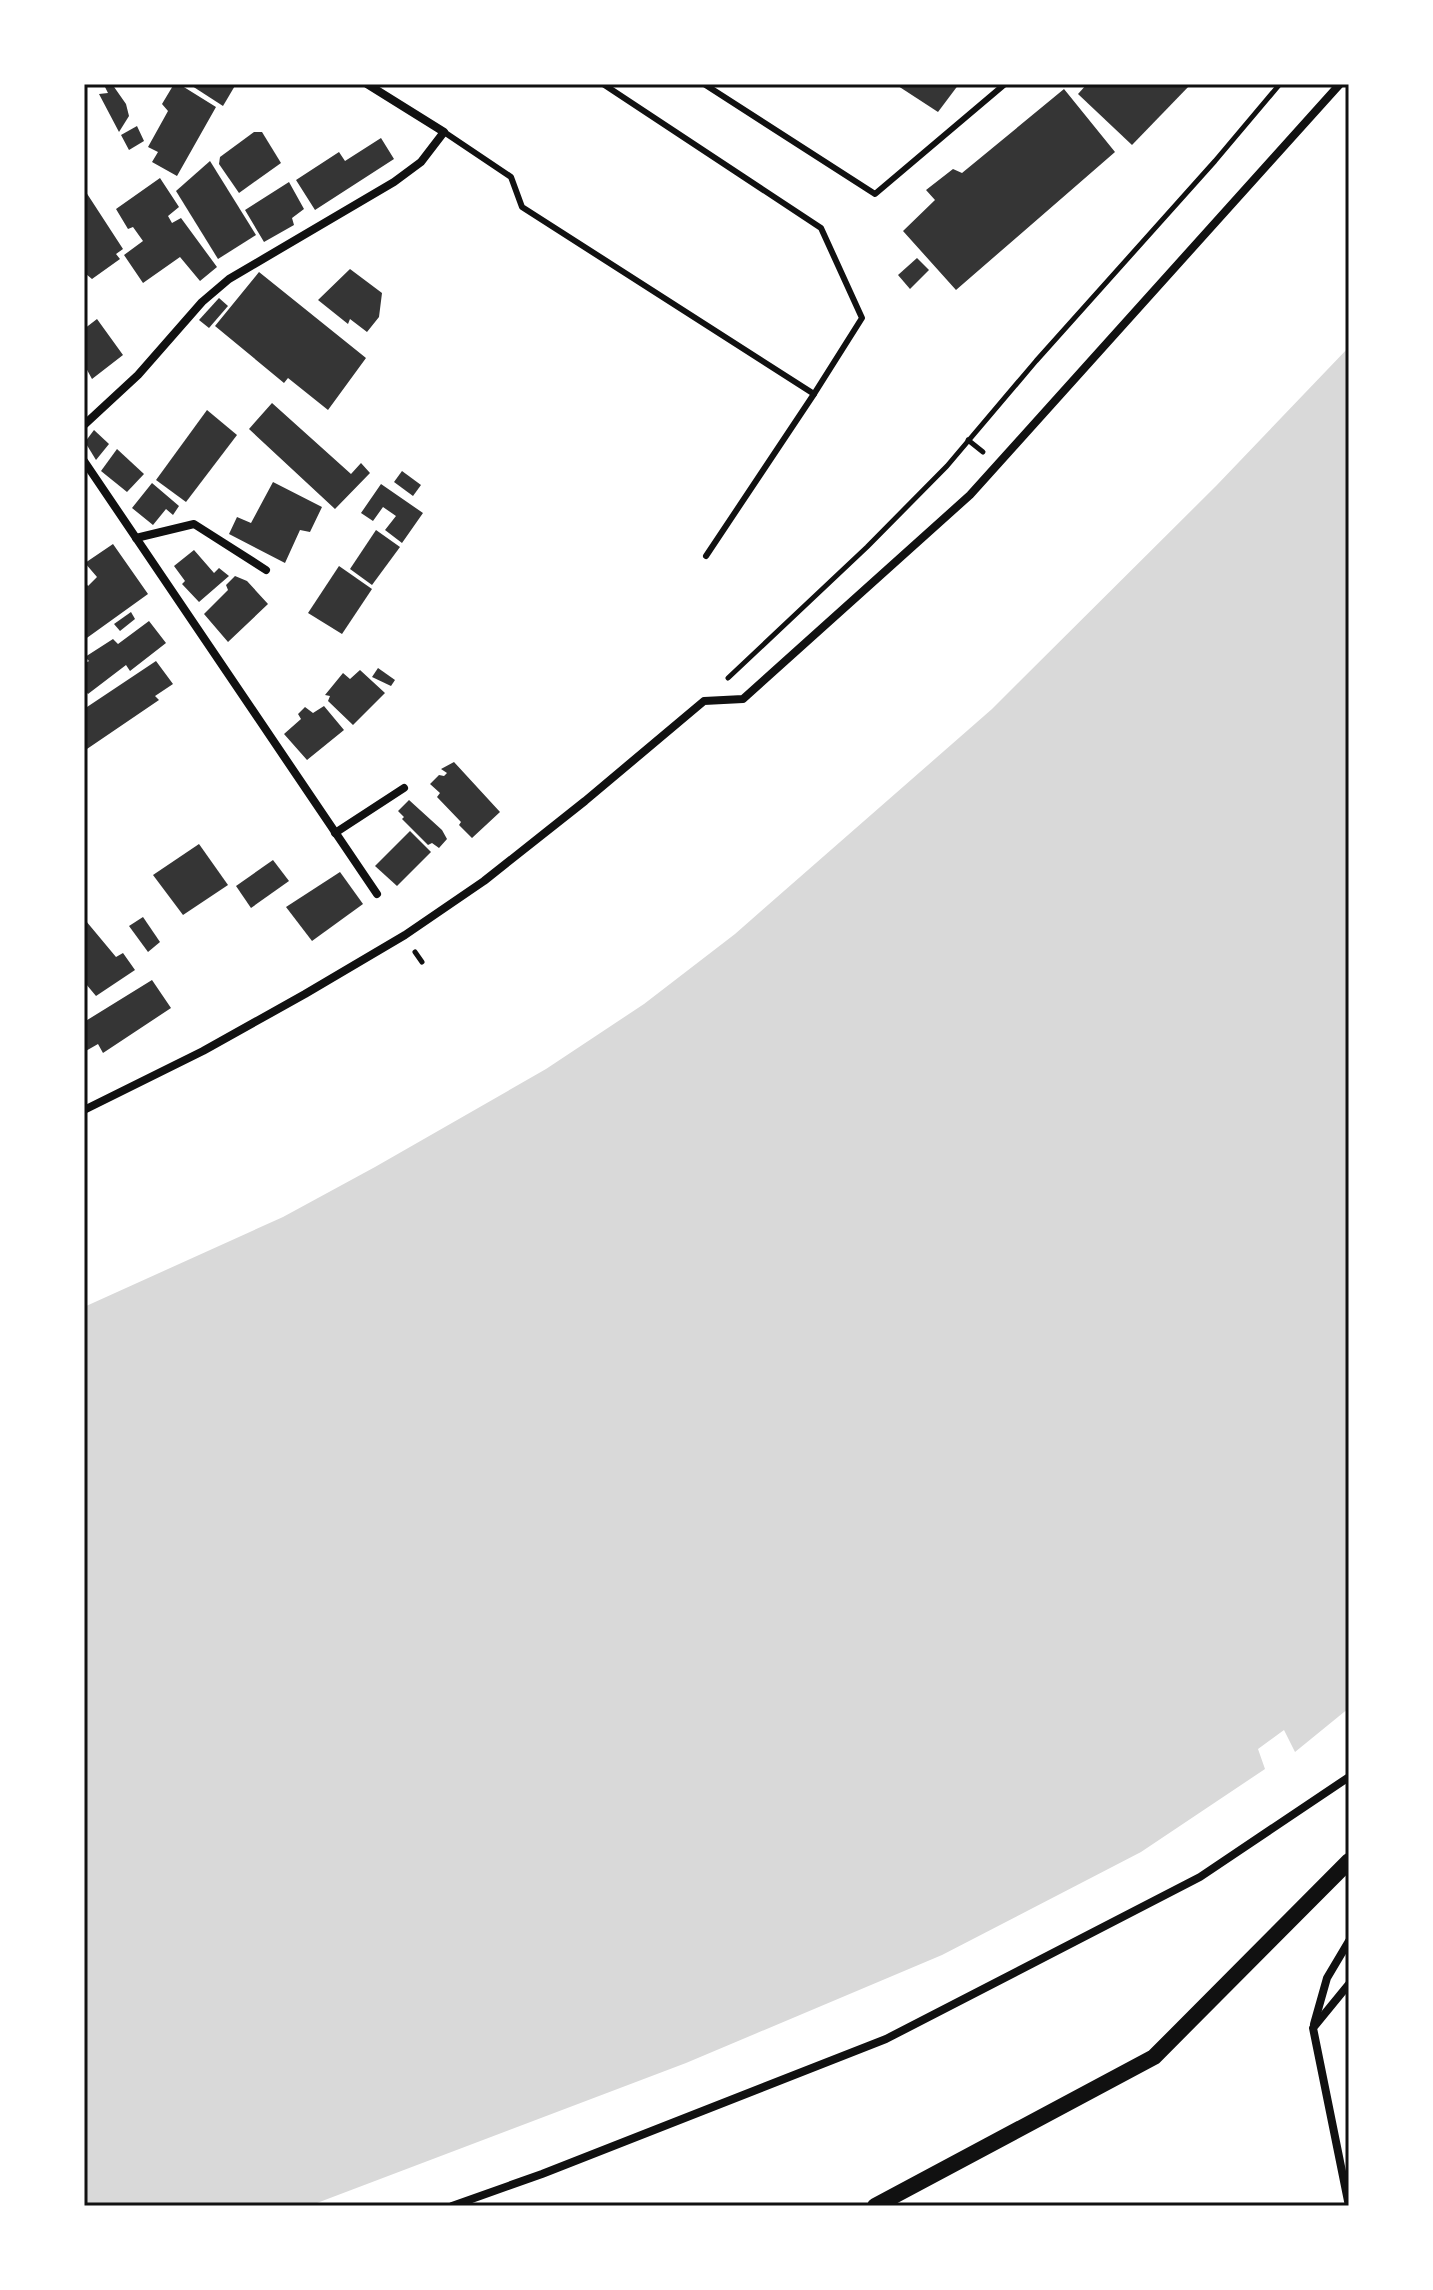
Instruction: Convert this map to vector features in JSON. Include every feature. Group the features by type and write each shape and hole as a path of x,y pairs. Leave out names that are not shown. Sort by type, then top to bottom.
{"main road":[{"path":"875,2206 1154,2057 1349,1861"}],"street":[{"path":"84,425 138,375 202,302 229,279 394,182 421,162 444,132 367,84"},
{"path":"84,1110 203,1051 405,935 484,881 704,701 743,699 970,495 1340,84"},
{"path":"84,461 377,894"},
{"path":"136,538 194,524 266,570"},
{"path":"335,833 404,788"},
{"path":"452,2206 542,2174 886,2039 1200,1877 1349,1777"},
{"path":"1349,1941 1327,1978 1313,2028 1349,2206"},
{"path":"1313,2028 1349,1984"}],"lane":[{"path":"603,84 821,228 862,318 706,556"},
{"path":"704,84 875,194 1005,84"},
{"path":"444,132 511,177 522,207 814,394"}],"path":[{"path":"704,701 867,547 947,466 1280,84"},
{"path":"968,440 990,458"}],"shaded area":[{"path":"1349,347 1349,1708 1295,1752 1284,1730 1258,1749 1265,1769 1141,1852 942,1955 686,2063 309,2206 84,2206 84,1307 283,1217 546,1069 644,1004 735,934 992,709 1216,486"}],"building":[{"path":"112,84 126,104 129,116 119,132 99,94 108,93 105,87"},
{"path":"174,84 179,84 216,107 177,176 152,162 158,152 148,147 168,111 162,104"},
{"path":"189,84 236,84 223,106"},
{"path":"895,84 959,84 938,112"},
{"path":"1087,84 1191,84 1132,145 1078,94"},
{"path":"1064,89 1115,152 956,290 903,231 935,200 926,190 953,169 962,173"},
{"path":"137,126 144,141 129,150 121,135"},
{"path":"254,132 262,132 281,163 239,193 219,164 220,157"},
{"path":"381,138 394,159 315,210 296,180 339,152 345,161"},
{"path":"210,161 256,235 218,259 176,191"},
{"path":"160,178 179,207 168,216 172,223 181,218 217,267 200,281 180,257 143,283 124,255 143,241 133,227 128,229 116,209"},
{"path":"289,182 304,209 292,218 294,225 264,242 245,210"},
{"path":"84,189 123,249 116,254 120,259 92,279 86,274 84,276"},
{"path":"917,258 929,270 910,289 898,275"},
{"path":"350,269 382,293 379,317 367,332 350,319 348,324 318,300"},
{"path":"259,272 366,358 328,410 288,378 284,383 215,326"},
{"path":"219,298 228,306 209,328 199,320"},
{"path":"97,319 123,355 92,379 86,368 84,370 84,329"},
{"path":"272,403 351,474 361,463 370,473 335,509 249,429"},
{"path":"207,410 237,435 186,502 156,480"},
{"path":"94,430 109,444 96,460 85,442"},
{"path":"117,449 144,474 127,492 101,471"},
{"path":"402,471 421,485 413,496 394,482"},
{"path":"273,482 322,507 310,532 300,530 285,563 229,534 237,517 251,523"},
{"path":"152,483 179,506 173,515 166,509 153,525 132,508"},
{"path":"381,484 423,513 402,543 385,530 396,516 383,507 373,521 361,513"},
{"path":"376,530 400,547 372,585 350,569"},
{"path":"113,544 148,594 84,640 84,580 88,586 97,577 85,563"},
{"path":"194,550 214,573 219,568 229,576 199,602 182,584 185,581 174,566"},
{"path":"339,566 372,589 342,634 308,613"},
{"path":"235,576 247,581 268,604 228,642 204,614 228,590 226,585"},
{"path":"131,612 135,619 120,631 114,624"},
{"path":"149,621 166,643 130,671 126,665 88,694 84,689 84,664 89,661 85,657 113,639 118,644"},
{"path":"156,661 173,684 155,696 159,700 84,751 84,709"},
{"path":"378,668 395,680 391,686 372,677"},
{"path":"360,670 385,693 353,725 328,701 330,696 325,695 343,673 350,679"},
{"path":"324,706 344,730 307,760 284,734 301,719 298,714 305,707 313,713"},
{"path":"454,762 500,812 472,838 437,797 440,793 430,784 439,775 447,773 441,769"},
{"path":"409,800 442,830 447,839 439,848 432,843 428,845 402,819 404,817 398,811"},
{"path":"410,831 431,852 397,886 375,866"},
{"path":"199,844 228,885 183,915 153,875"},
{"path":"273,860 289,881 251,908 236,886"},
{"path":"340,872 363,904 312,941 286,907"},
{"path":"143,917 160,942 148,952 129,926"},
{"path":"86,921 116,957 123,953 135,970 96,996 86,984 84,986"},
{"path":"152,980 171,1008 103,1053 98,1044 84,1052 84,1022"}]}
